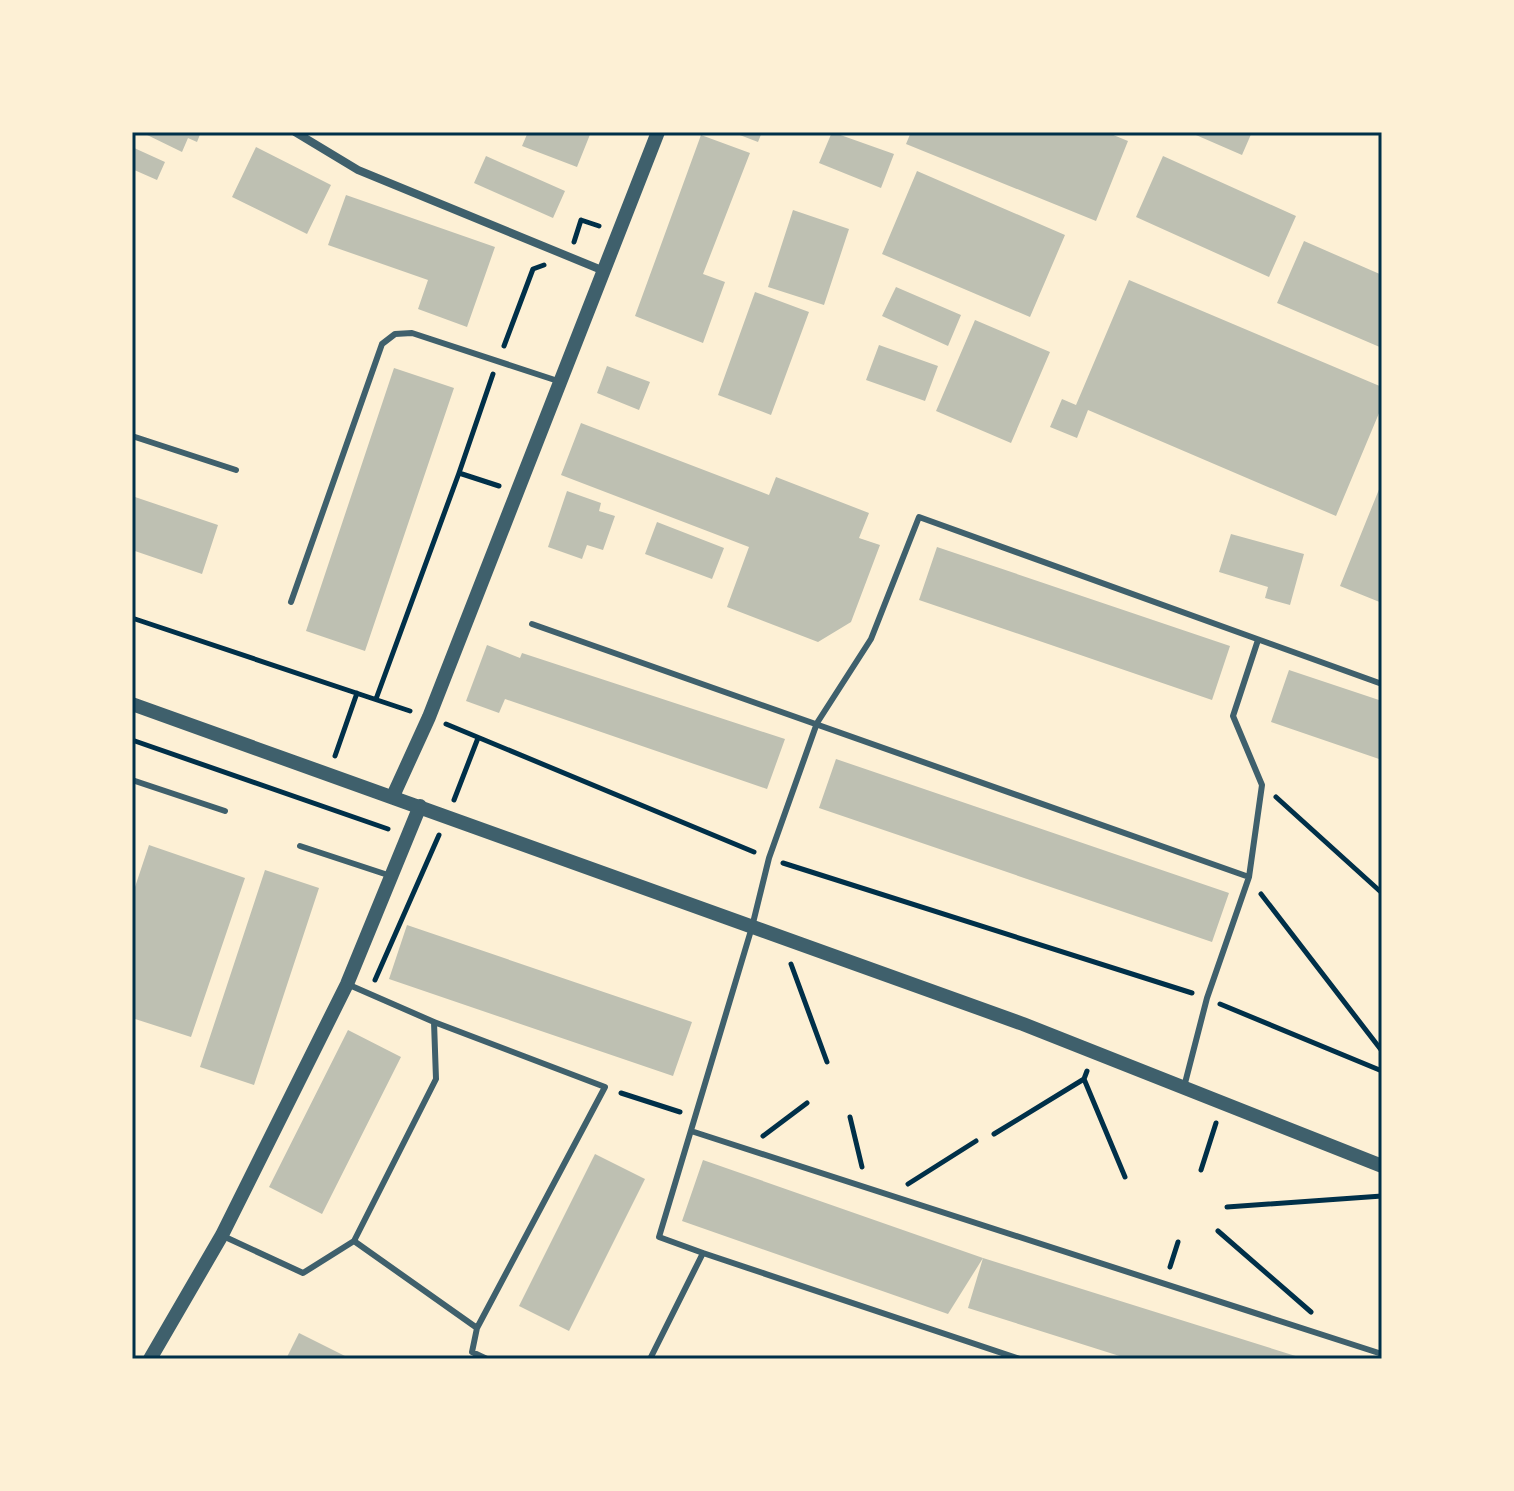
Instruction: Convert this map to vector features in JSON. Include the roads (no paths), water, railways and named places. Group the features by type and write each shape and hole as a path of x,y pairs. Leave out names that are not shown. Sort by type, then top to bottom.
{"street":[{"path":"295,132 358,170 605,271"},
{"path":"393,796 429,717 658,132"},
{"path":"132,704 782,937 1093,1052 1382,1166"},
{"path":"150,1359 222,1235 347,984 420,806"}],"lane":[{"path":"291,602 382,344 395,334 412,333 561,382"},
{"path":"132,436 236,470"},
{"path":"1020,1359 659,1237 752,927 769,858 817,723 871,639 919,517 1382,684"},
{"path":"532,624 1249,877"},
{"path":"1184,1087 1207,998 1249,877 1262,785 1233,716 1258,640"},
{"path":"132,780 225,811"},
{"path":"300,846 391,876"},
{"path":"347,984 434,1022 605,1087 477,1328 470,1356 487,1359"},
{"path":"222,1235 303,1273 354,1241 436,1079 434,1022"},
{"path":"691,1131 1382,1356"},
{"path":"354,1241 477,1328"},
{"path":"650,1359 703,1253"}]}
